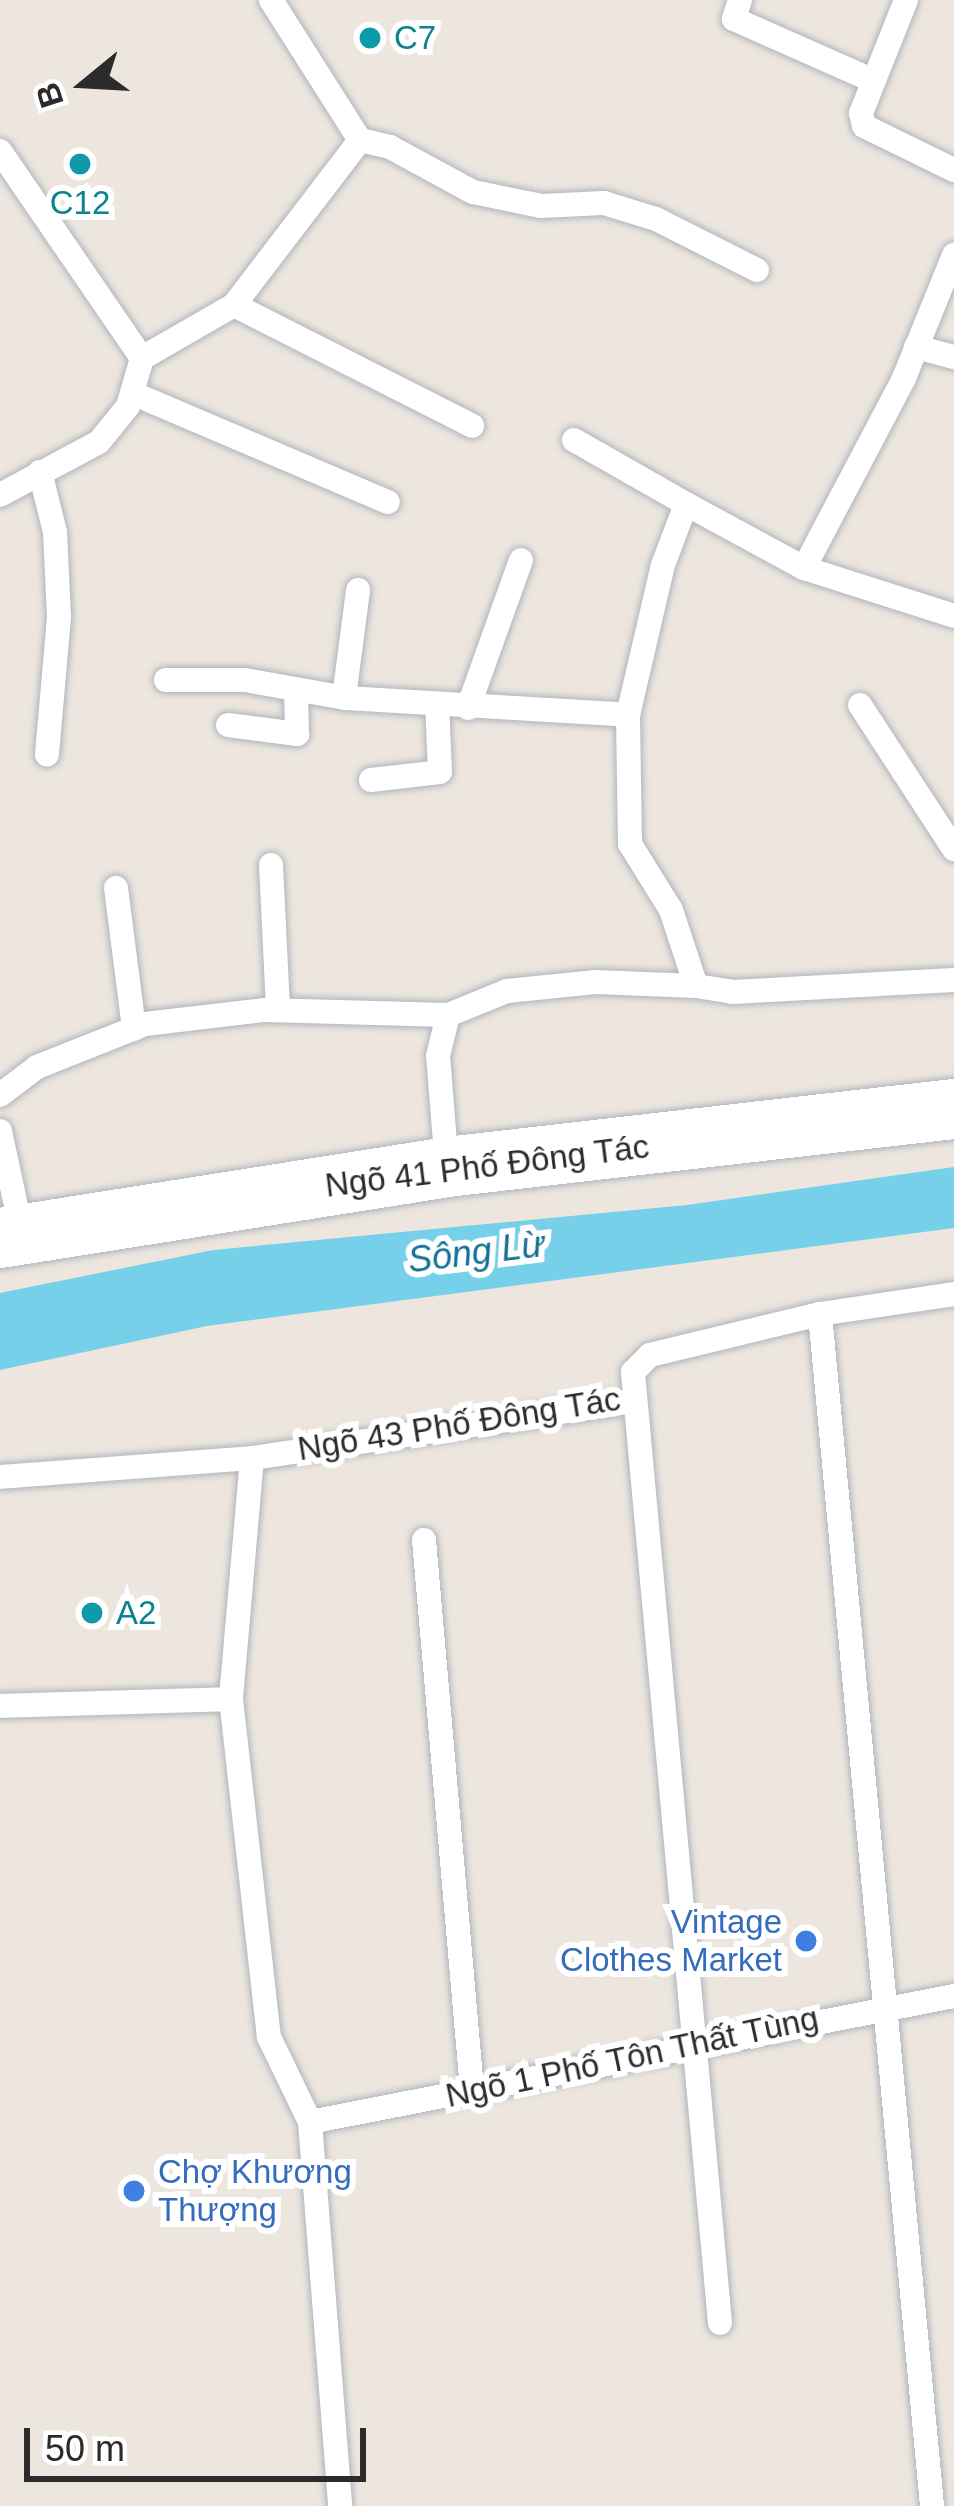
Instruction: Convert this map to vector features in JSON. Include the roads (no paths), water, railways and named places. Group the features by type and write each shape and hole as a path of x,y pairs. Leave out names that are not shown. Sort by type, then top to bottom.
{"street":[{"name":"Ngõ 41 Phố Đông Tác","path":"11,1236 447,1167 954,1109"}],"lane":[{"path":"271,0 360,140 390,146 472,191 541,206 604,202 656,219 757,270"},
{"path":"740,0 734,19 874,81"},
{"path":"906,0 874,81 864,126 954,170"},
{"path":"0,495 99,442 132,393 142,358 234,305 360,140"},
{"path":"0,151 142,358"},
{"path":"804,568 916,347 954,254"},
{"path":"234,305 472,427"},
{"path":"916,347 954,357"},
{"path":"132,393 388,502"},
{"path":"574,440 804,568 954,616"},
{"path":"40,472 55,532 59,617 47,754"},
{"path":"686,504 628,715 630,844 671,910 696,986"},
{"path":"468,708 521,560"},
{"path":"344,697 358,590"},
{"path":"166,680 245,680 344,697 628,715"},
{"path":"228,725 297,734 296,691"},
{"path":"371,781 440,772 437,704"},
{"path":"860,705 954,849"},
{"path":"271,866 278,1010"},
{"path":"116,888 134,1029"},
{"path":"0,1095 37,1067 134,1029 278,1010 448,1016 507,991 596,982 732,992 954,980"},
{"path":"447,1167 438,1056 448,1016"},
{"name":"Ngõ 41 Phố Đông Tác","path":"0,1131 11,1236"},
{"name":"Ngõ 43 Phố Đông Tác","path":"0,1477 252,1458 633,1401 633,1372 650,1355 820,1314 954,1294"},
{"path":"820,1314 890,2003 932,2506"},
{"path":"633,1401 699,2044 719,2323"},
{"path":"252,1458 231,1699 269,2038 310,2122 340,2506"},
{"path":"424,1540 472,2090"},
{"path":"0,1706 231,1699"},
{"name":"Ngõ 1 Phố Tôn Thất Tùng","path":"310,2122 890,2003 954,1996"}],"water":[{"name":"Sông Lừ","path":"954,1167 954,1228 207,1326 0,1370 0,1293 213,1250 687,1205"}],"place":[{"name":"C7","path":"370,38"},
{"name":"C12","path":"80,164"},
{"name":"A2","path":"92,1613"},
{"name":"Vintage Clothes Market","path":"806,1941"},
{"name":"Chợ Khương Thượng","path":"134,2191"}]}
